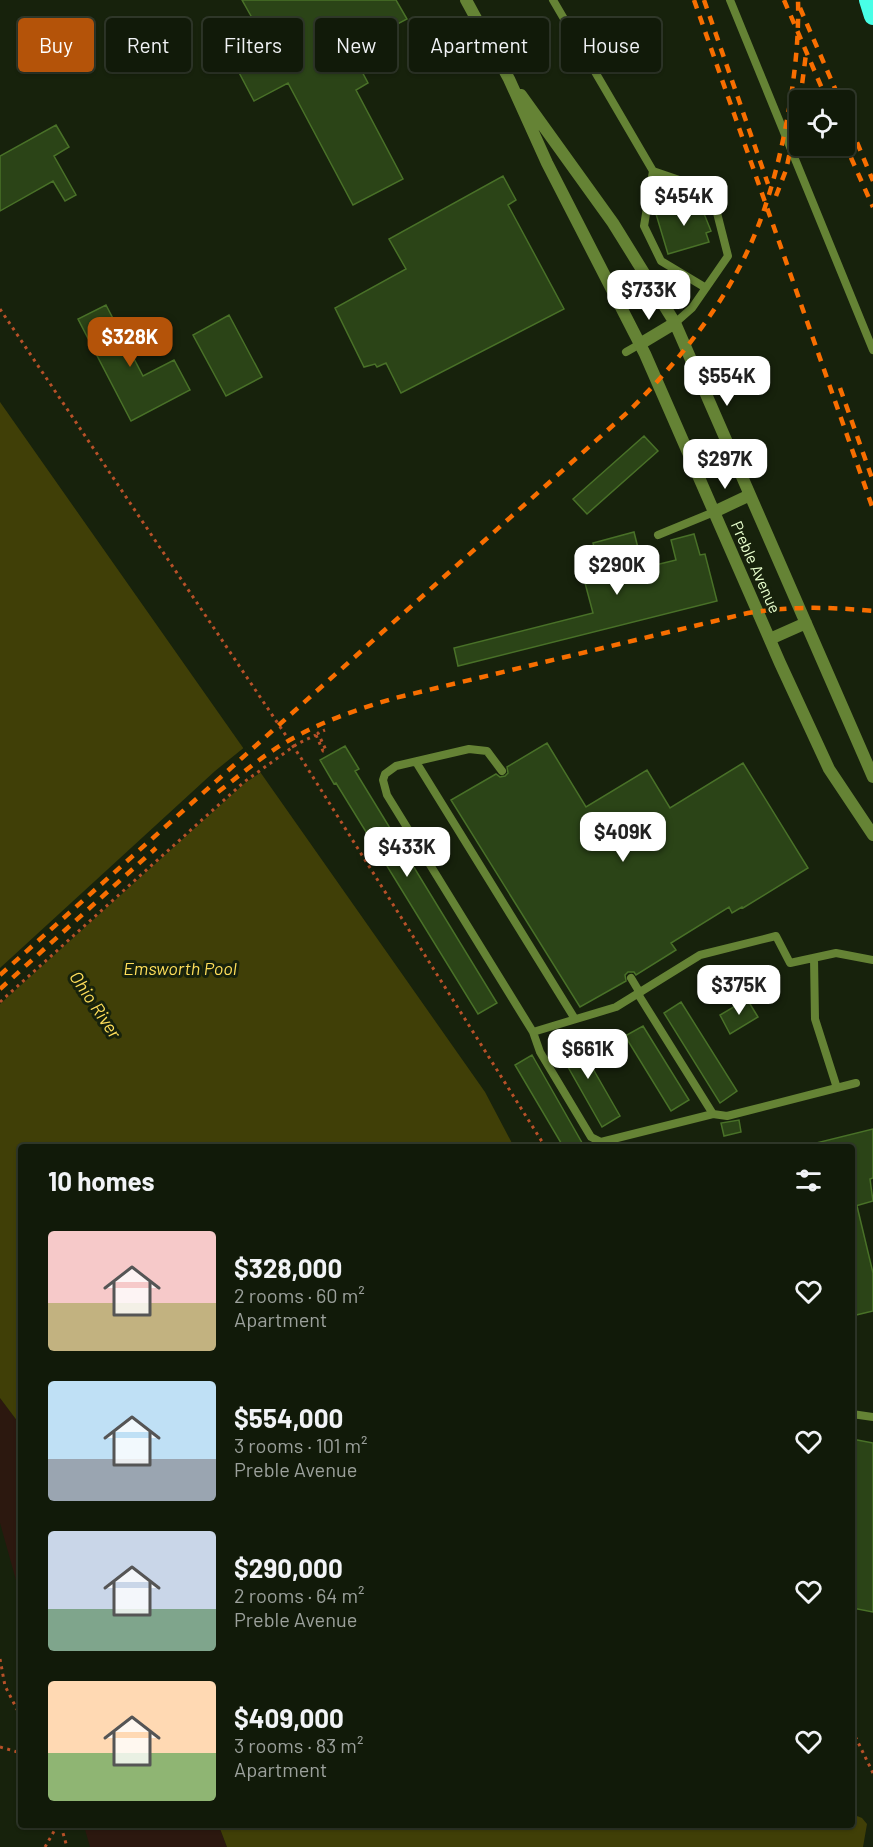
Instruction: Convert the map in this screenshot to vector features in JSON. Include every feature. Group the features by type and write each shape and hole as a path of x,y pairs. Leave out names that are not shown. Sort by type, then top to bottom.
{"highway":[{"path":"868,0 873,16"}],"street":[{"name":"Preble Avenue","path":"466,0 509,79 547,163 640,344 829,770 873,836"},
{"name":"Preble Avenue","path":"509,79 544,124 613,223 675,323 873,777"},
{"path":"640,344 675,323"},
{"path":"714,512 750,495"},
{"path":"770,639 806,623"}],"lane":[{"path":"553,0 653,171 645,226 661,261 706,288"},
{"path":"730,0 873,350"},
{"path":"653,171 691,184 716,209 728,256 692,308 675,323"},
{"path":"626,352 640,344"},
{"path":"658,535 714,512"},
{"path":"502,771 492,755 475,748 396,766 385,774 383,780 387,795 533,1032 540,1052 583,1125 596,1140 609,1140 713,1114 727,1116 856,1083"},
{"path":"416,762 575,1019"},
{"path":"533,1032 616,1007 700,956 776,936 790,963 836,953 873,960"},
{"path":"814,958 815,1019 837,1088"},
{"path":"630,978 713,1114"},
{"path":"855,1414 873,1417"}],"path":[{"path":"0,309 301,758 543,1144"},
{"path":"0,1002 244,782 297,744 316,735 323,751 326,750 318,733 325,730"},
{"path":"0,1659 5,1686 18,1711"},
{"path":"855,1736 873,1773"},
{"path":"0,1747 18,1752"},
{"path":"45,1847 58,1828"},
{"path":"60,1828 67,1847"}],"shaded area":[{"path":"0,1398 18,1422 18,1587 0,1523"},
{"path":"85,1828 220,1828 227,1847 90,1847"}],"water":[{"name":"Emsworth Pool","path":"0,402 485,1092 512,1144 18,1144 18,1422 0,1398"},
{"path":"855,1815 862,1818 867,1824 863,1847 227,1847 220,1828 855,1828"}],"pier":[{"path":"246,746 263,771 245,783 0,1004 0,968 215,771"}],"building":[{"path":"242,0 396,0 407,19 397,24 397,18 315,18 315,72 362,72 368,83 356,90 403,179 353,205 288,83 254,101 239,72 303,72 303,18 250,18"},
{"path":"56,125 69,147 54,156 76,195 65,201 53,181 0,211 0,156"},
{"path":"503,176 516,200 508,205 564,309 401,393 386,363 377,367 375,364 364,367 335,308 406,269 389,239"},
{"path":"699,201 711,231 706,233 709,242 668,254 656,214"},
{"path":"106,305 143,376 174,360 190,390 131,421 78,319"},
{"path":"229,315 262,377 226,396 193,335"},
{"path":"644,436 658,451 587,514 573,499"},
{"path":"634,532 643,568 676,560 671,540 694,534 700,555 705,554 717,601 458,666 454,648 593,613 585,583 602,579 593,543"},
{"path":"547,743 586,807 647,770 670,808 743,763 808,868 743,908 732,913 729,907 671,943 676,950 636,975 634,972 628,972 625,975 626,981 580,1007 451,800 496,774 500,777 505,776 508,773 507,767"},
{"path":"345,746 359,769 355,771 497,1003 478,1014 320,760"},
{"path":"747,999 758,1017 730,1034 720,1015"},
{"path":"681,1002 737,1091 720,1103 664,1013"},
{"path":"643,1026 689,1100 671,1111 625,1036"},
{"path":"573,1034 620,1116 602,1127 555,1044"},
{"path":"532,1055 583,1144 562,1144 515,1065"},
{"path":"739,1120 741,1132 724,1136 721,1123"},
{"path":"873,1129 873,1178 870,1179 873,1201 855,1206 855,1144 816,1143"},
{"path":"855,1206 857,1206 873,1273 873,1311 855,1315"},
{"path":"855,1440 873,1443 873,1612 855,1609"}],"railway":[{"path":"694,0 873,509"},
{"path":"704,0 768,184"},
{"path":"784,0 823,90"},
{"path":"0,975 629,411 685,349 733,279 757,229 767,200 780,155 791,95 797,41 798,0"},
{"path":"800,8 836,90"},
{"path":"801,90 806,54"},
{"path":"855,138 873,181"},
{"path":"776,196 789,156"},
{"path":"850,156 873,207"},
{"path":"840,388 873,481"},
{"path":"218,792 266,755 297,736 333,719 395,698 748,613 811,608 873,611"},
{"path":"0,989 156,848"}],"water label":[{"name":"Ohio River","path":"95,1005"}]}
